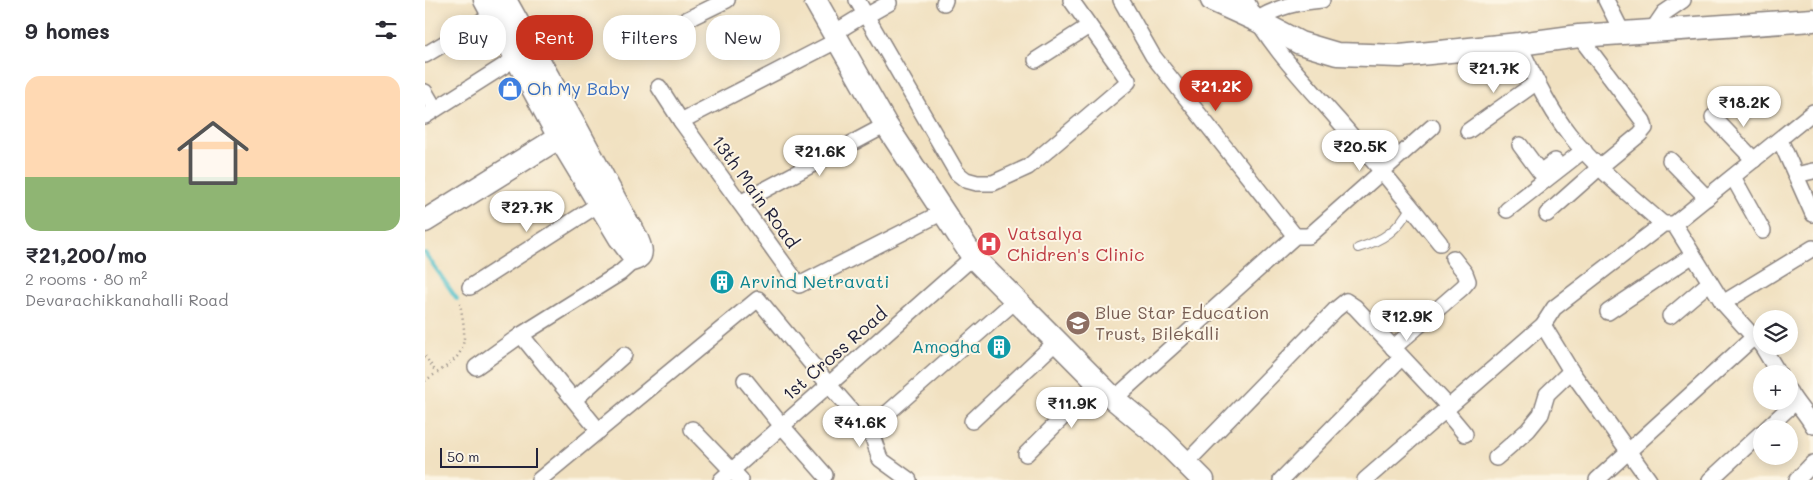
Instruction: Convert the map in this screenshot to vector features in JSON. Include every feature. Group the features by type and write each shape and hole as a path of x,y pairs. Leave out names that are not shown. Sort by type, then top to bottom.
{"street":[{"path":"696,15 727,0"},
{"path":"815,0 886,125 973,257 1114,399 1161,438 1203,480"},
{"path":"857,0 957,172 966,180 977,183 993,183 1028,168 1126,85 1128,80 1071,0"},
{"path":"1121,0 1153,56 1295,236"},
{"path":"1212,0 1251,10 1273,10 1298,2 1321,0"},
{"path":"1606,0 1623,34"},
{"path":"1651,32 1664,13 1683,0"},
{"path":"681,121 836,36 866,15 889,3"},
{"path":"425,55 494,5"},
{"path":"425,92 430,113 516,58 494,5"},
{"path":"476,366 521,335 620,273 629,242 494,5"},
{"path":"1251,10 1300,43 1337,54 1400,56 1579,36 1813,20"},
{"path":"1251,10 1298,74 1383,172 1440,243"},
{"path":"1037,60 1089,26"},
{"path":"1547,214 1645,128 1643,121 1579,36"},
{"path":"1519,44 1537,82 1569,134 1616,183 1668,224 1693,255 1723,303 1753,336"},
{"path":"517,60 568,132 599,204 629,242"},
{"path":"1468,131 1537,82"},
{"name":"13th Main Road","path":"659,87 681,121 799,285 943,212"},
{"path":"1365,480 1543,325 1554,308 1668,224 1707,198 1813,112"},
{"path":"1713,117 1754,160"},
{"path":"740,203 886,125"},
{"path":"1114,399 1295,236 1309,236 1432,127"},
{"path":"425,221 568,132"},
{"path":"1779,140 1813,214"},
{"path":"1520,145 1540,172 1581,147"},
{"path":"1507,210 1581,147"},
{"path":"1670,160 1707,198"},
{"path":"1796,175 1813,171"},
{"path":"1733,177 1763,230"},
{"path":"470,287 599,204"},
{"path":"1723,303 1813,248"},
{"path":"1608,312 1693,255"},
{"name":"1st Cross Road","path":"731,477 782,426 973,257"},
{"path":"1281,480 1397,353 1469,281 1453,258"},
{"path":"1671,316 1710,282"},
{"path":"539,480 758,299 863,424 869,426 874,425 1016,300"},
{"path":"1187,462 1335,310 1346,302 1355,307 1447,408 1465,434"},
{"path":"1543,325 1571,371 1649,480"},
{"path":"521,335 599,431"},
{"path":"972,421 1057,341"},
{"path":"1597,480 1627,451 1753,348"},
{"path":"574,400 624,355"},
{"path":"1496,458 1528,430 1541,414 1547,394 1571,371"},
{"path":"745,380 825,475"},
{"path":"1026,454 1098,382"},
{"path":"1798,404 1813,426"},
{"path":"1773,420 1781,410"},
{"path":"869,426 880,459 909,480"},
{"path":"692,429 731,477"},
{"path":"1710,480 1753,440"},
{"path":"1797,480 1813,463"}],"lane":[{"path":"1358,248 1374,243 1391,232 1402,222 1411,206"}],"path":[{"path":"425,381 453,361 464,346 460,303"},
{"path":"425,356 436,372"}],"waterway":[{"path":"425,253 457,299"}],"place":[{"name":"Oh My Baby","path":"510,89"},
{"name":"Vatsalya Chidren's Clinic","path":"989,244"},
{"name":"Arvind Netravati","path":"722,282"},
{"name":"Blue Star Education Trust, Bilekalli","path":"1078,323"},
{"name":"Amogha","path":"999,347"}]}
